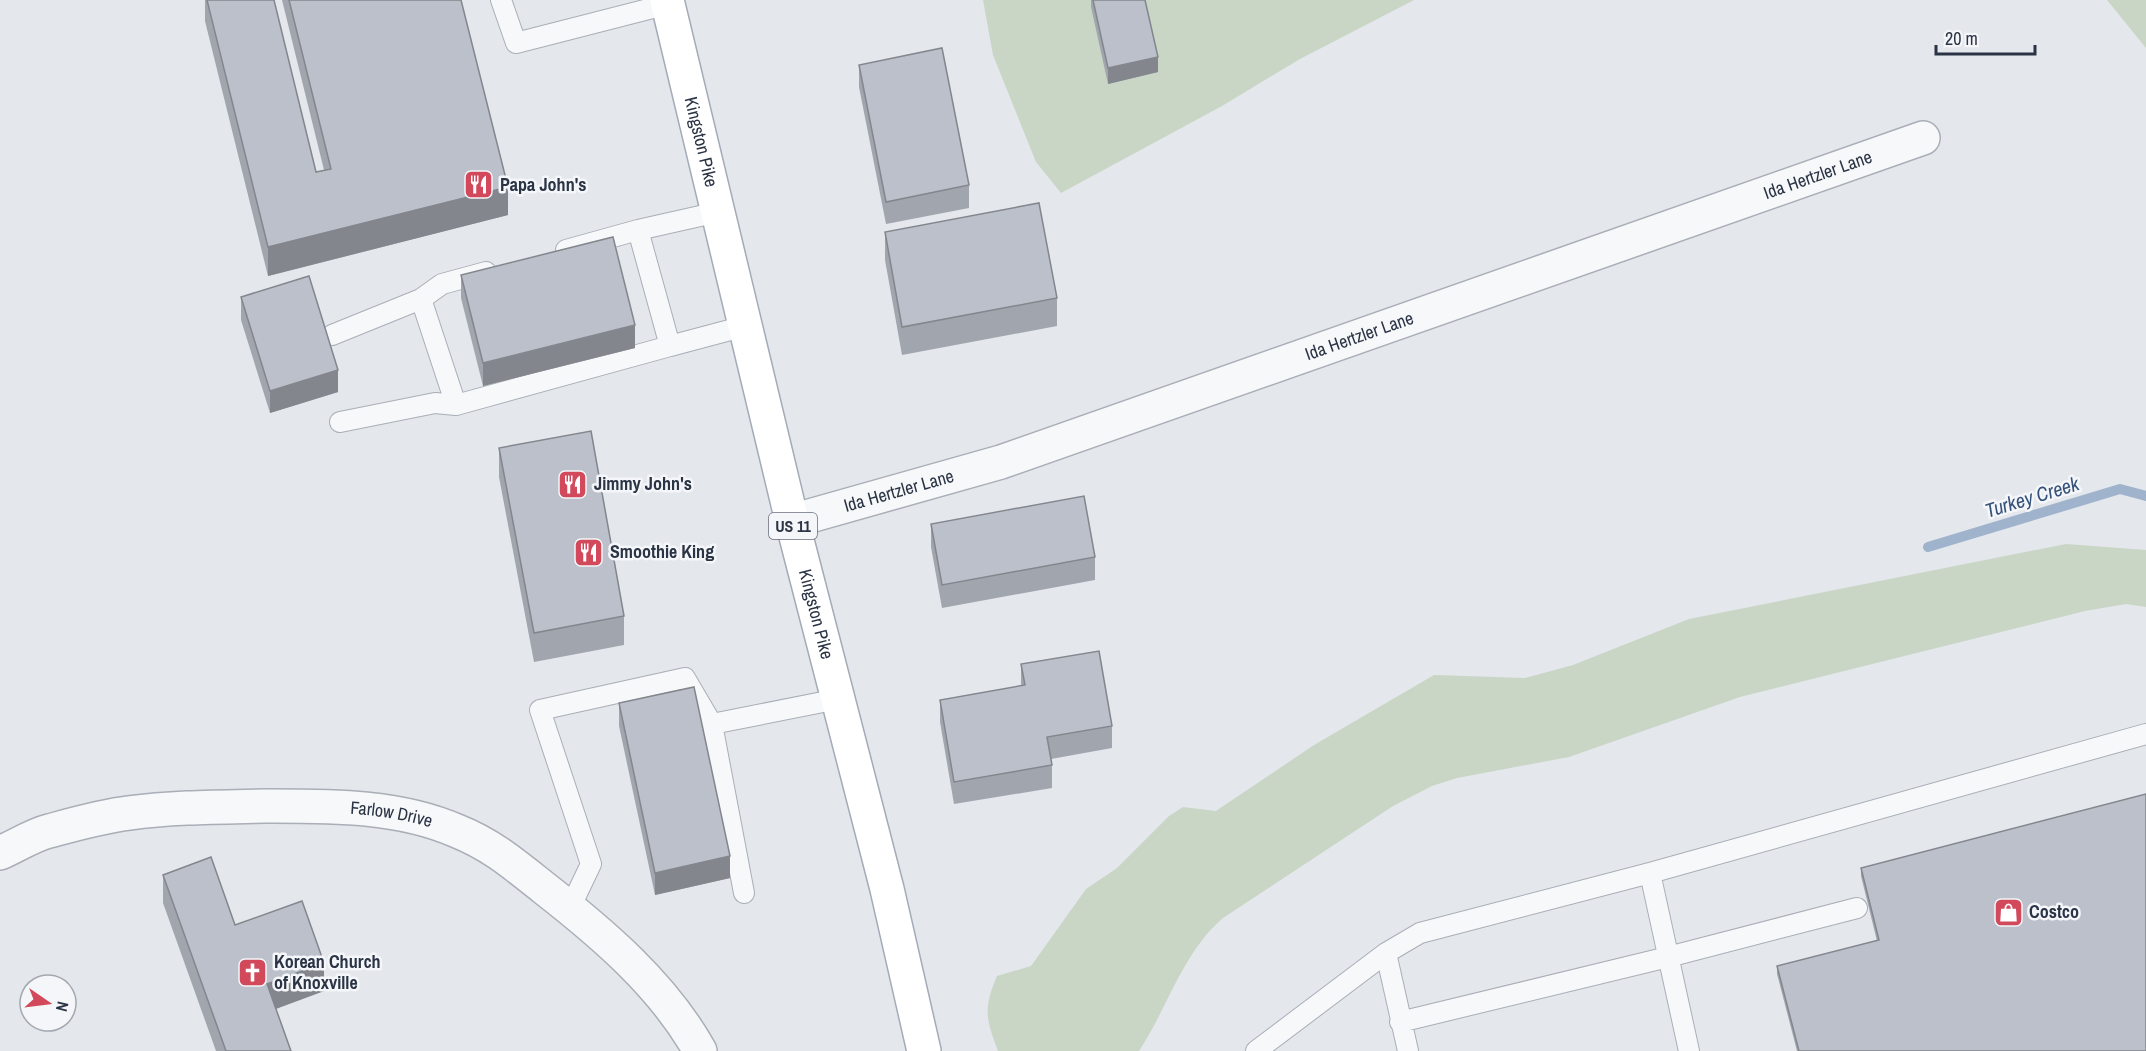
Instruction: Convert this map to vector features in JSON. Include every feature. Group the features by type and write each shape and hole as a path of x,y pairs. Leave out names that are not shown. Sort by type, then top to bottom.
{"main road":[{"name":"Kingston Pike","path":"668,2 792,521 887,889 924,1051"}],"street":[{"name":"Ida Hertzler Lane","path":"792,521 1001,462 1923,138"},
{"name":"Farlow Drive","path":"0,853 47,831 128,813 212,807 327,806 422,818 456,830 491,847 570,908 658,991 685,1024 699,1051"}],"lane":[{"path":"501,0 516,43 668,2"},
{"path":"546,255 638,230 718,213"},
{"path":"638,230 670,346"},
{"path":"332,335 420,299 442,284 499,268"},
{"path":"420,299 456,405"},
{"path":"340,422 435,403 456,405 745,326"},
{"path":"570,908 591,864 540,710 685,678 712,724 744,893"},
{"path":"712,724 838,699"},
{"path":"1256,1051 1386,953 1420,933 1650,873 2146,735"},
{"path":"1650,873 1689,1051"},
{"path":"1400,1022 1857,908"},
{"path":"1386,953 1408,1051"}],"green space":[{"path":"983,0 1414,0 1300,59 1222,106 1061,193 1036,162 993,55"},
{"path":"2107,0 2146,0 2146,48"},
{"path":"2066,544 2146,550 2146,607 2126,604 2085,611 1740,697 1569,757 1457,778 1432,786 1393,806 1223,918 1209,932 1186,963 1139,1051 998,1051 988,1014 990,997 997,976 1031,966 1086,889 1117,868 1169,816 1183,807 1216,811 1314,745 1434,675 1525,678 1573,665 1689,619"}],"building":[{"path":"207,0 274,0 316,172 331,169 289,0 461,0 508,187 268,247"},
{"path":"1093,0 1145,0 1158,57 1108,68"},
{"path":"942,48 969,185 886,202 859,65"},
{"path":"1039,203 1057,298 902,327 885,232"},
{"path":"613,237 635,325 483,363 461,275"},
{"path":"309,276 338,370 270,391 241,297"},
{"path":"591,431 624,616 534,633 499,448"},
{"path":"1084,496 1095,557 942,585 931,524"},
{"path":"1099,651 1112,726 1047,737 1052,765 954,782 940,700 1025,685 1021,664"},
{"path":"694,687 730,856 655,873 619,703"},
{"name":"Costco","path":"2146,794 2146,1051 1799,1051 1777,966 1879,940 1861,868"},
{"name":"Korean Church of Knoxville","path":"211,857 235,925 302,901 324,963 267,984 291,1051 226,1051 163,875"}],"waterway":[{"name":"Turkey Creek","path":"1928,547 2120,489 2146,496"}],"place":[{"name":"Papa John's","path":"479,185"},
{"name":"Jimmy John's","path":"573,484"},
{"name":"Smoothie King","path":"589,552"},
{"name":"Costco","path":"2008,912"},
{"name":"Korean Church of Knoxville","path":"253,972"}]}
